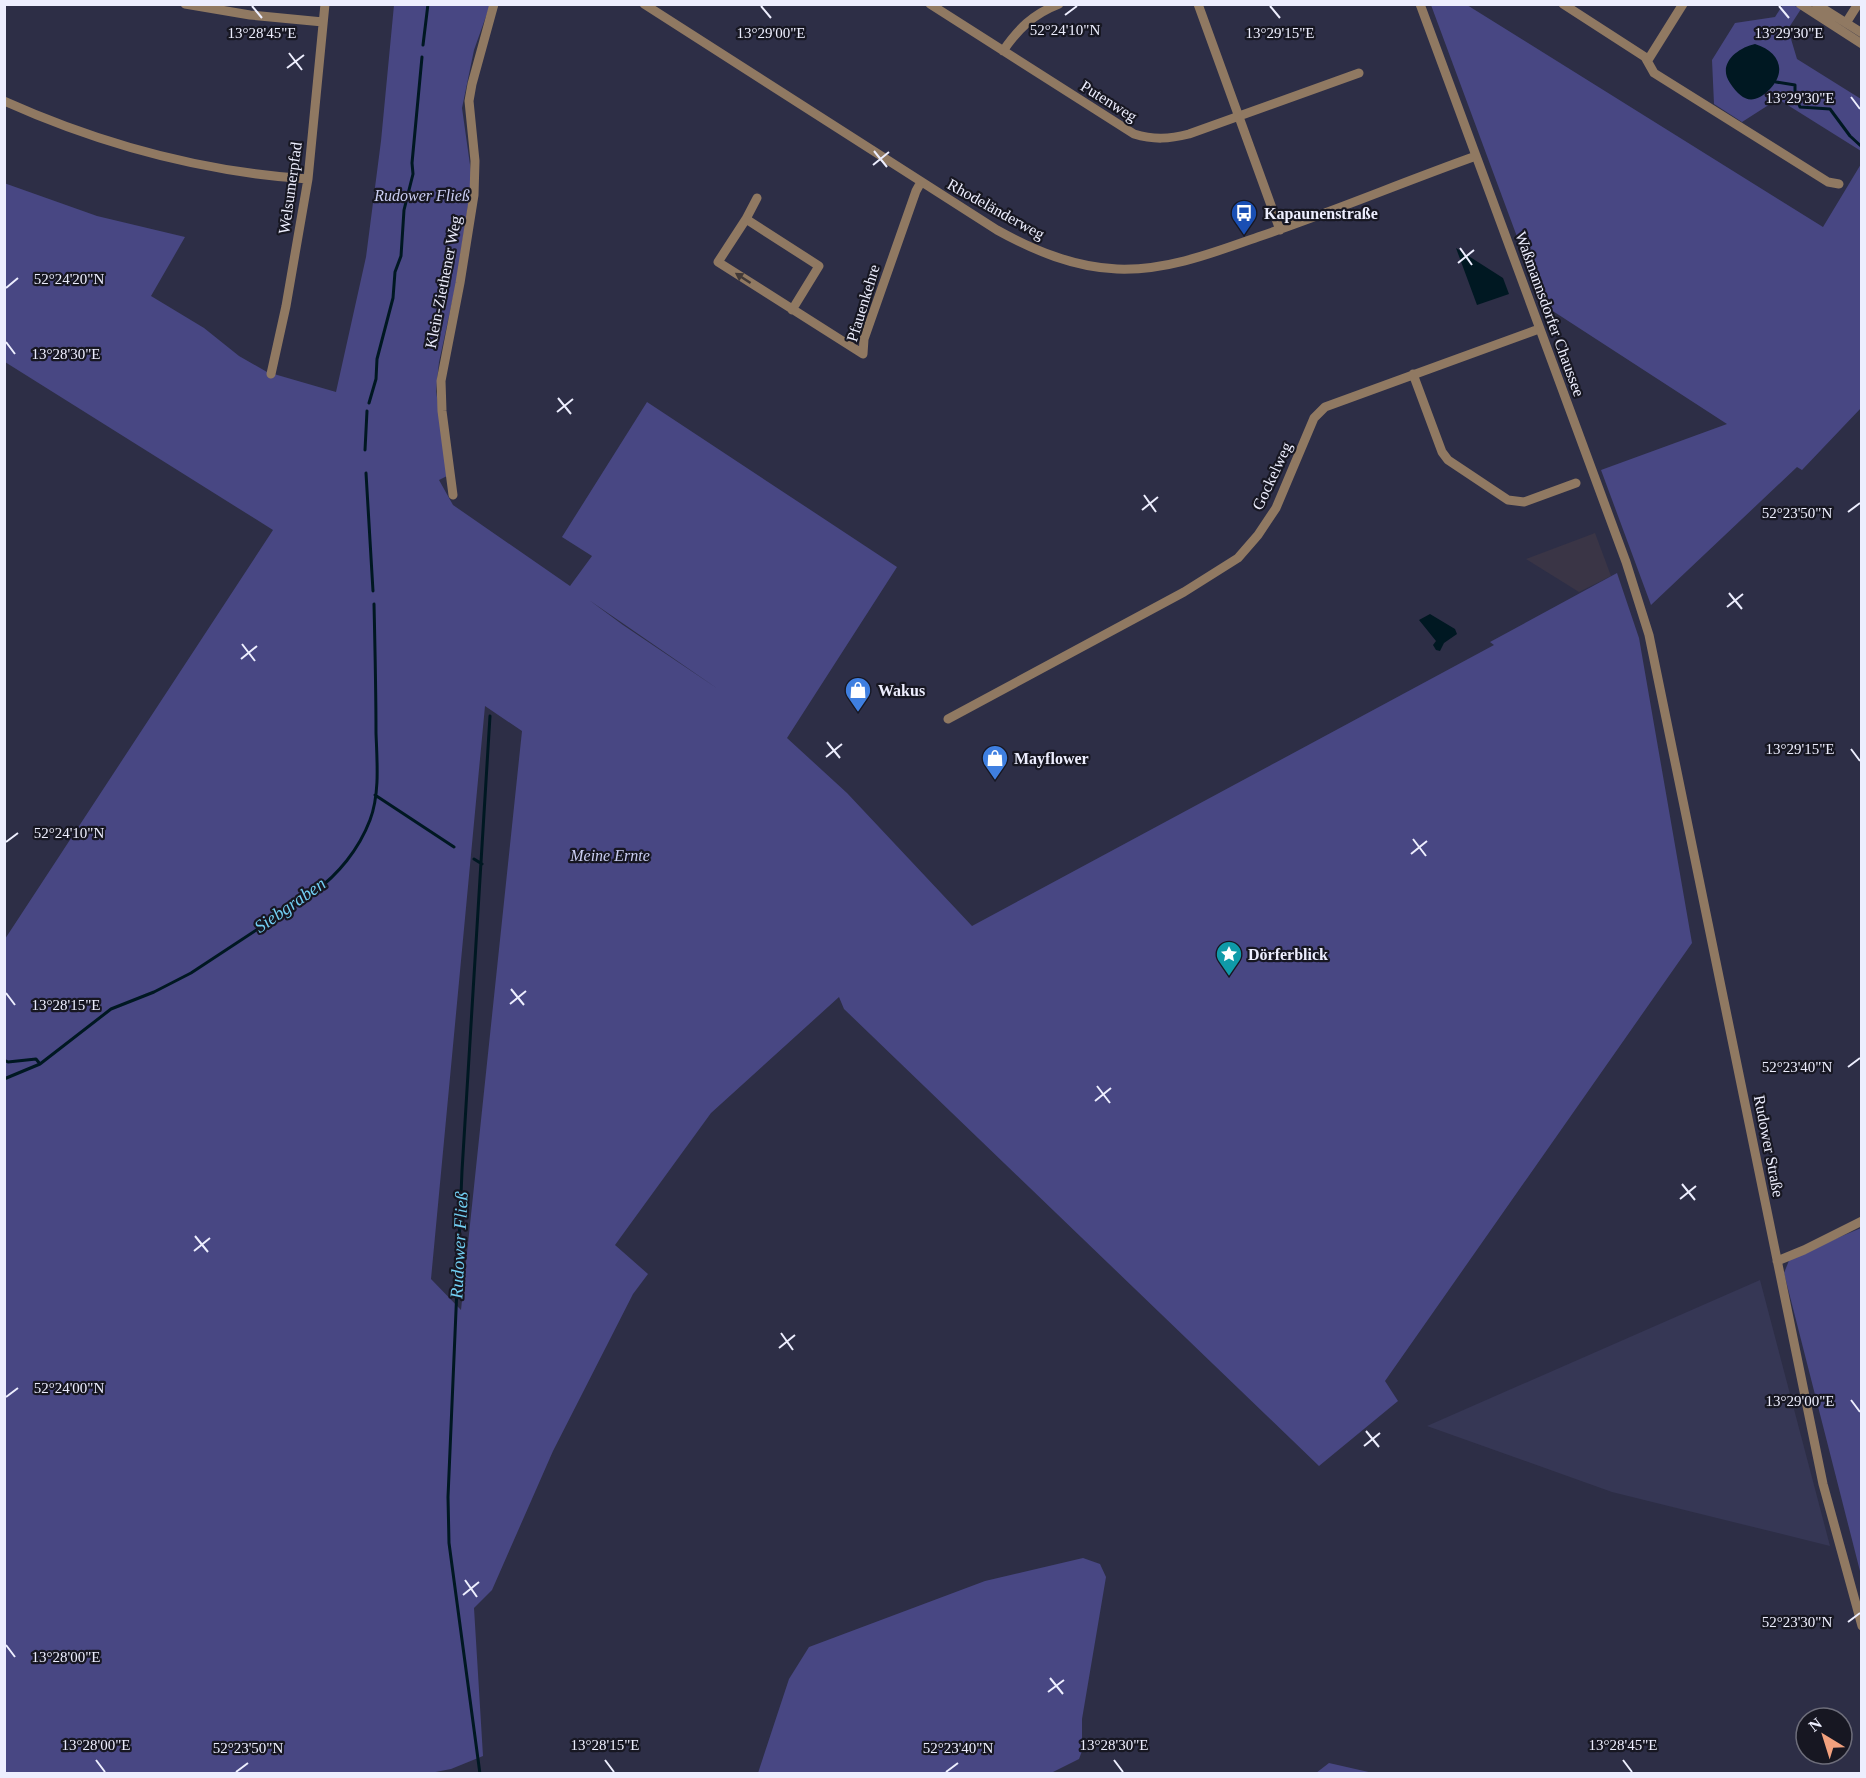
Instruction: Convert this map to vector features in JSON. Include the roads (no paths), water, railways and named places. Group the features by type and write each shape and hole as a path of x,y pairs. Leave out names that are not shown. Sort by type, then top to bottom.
{"street":[{"path":"185,4 250,15 323,22"},
{"name":"Welsumerpfad","path":"271,374 286,306 308,179 325,4"},
{"name":"Klein-Ziethener Weg","path":"453,495 442,411 441,381 464,263 474,195 475,161 469,101 494,4"},
{"name":"Rhodeländerweg","path":"644,4 1015,240 1052,256 1096,267 1138,269 1161,266 1204,255 1280,230 1476,156"},
{"name":"Putenweg","path":"930,4 1134,134 1149,139 1168,140 1189,134 1359,73"},
{"path":"1004,51 1038,8 1059,4"},
{"path":"1198,4 1280,230"},
{"name":"Waßmannsdorfer Chaussee","path":"1420,4 1626,562 1649,635"},
{"path":"1563,4 1648,60 1654,73 1828,182 1839,184"},
{"path":"1648,60 1683,4"},
{"path":"1800,4 1860,38"},
{"path":"1816,4 1846,24 1860,38"},
{"path":"1846,24 1858,4"},
{"path":"4,101 50,121 129,147 217,167 308,179"},
{"name":"Pfauenkehre","path":"746,219 718,262 864,354 864,339 921,182"},
{"path":"757,198 746,219 819,266 792,310"},
{"name":"Gockelweg","path":"948,719 1228,566 1250,546 1276,508 1319,411 1333,403 1539,329"},
{"path":"1413,374 1442,452 1448,460 1508,500 1517,502 1524,502 1576,483"},
{"name":"Rudower Straße","path":"1649,635 1823,1484 1862,1626"},
{"path":"1777,1260 1804,1250 1862,1221"}],"waterway":[{"name":"Rudower Fließ","path":"423,45 428,4"},
{"name":"Rudower Fließ","path":"369,403 376,379 377,359 393,298 395,272 401,256 404,210 413,174 412,163 422,57"},
{"path":"1776,82 1795,85 1795,95 1800,107 1830,109 1850,136 1862,147"},
{"name":"Siebgraben","path":"365,450 367,411"},
{"name":"Siebgraben","path":"366,473 373,591"},
{"name":"Siebgraben","path":"4,1079 40,1064 111,1009 154,992 191,973 314,892 347,860 370,820 377,788 374,604"},
{"name":"Rudower Fließ","path":"480,1774 449,1543 448,1497 462,1171 490,716"},
{"path":"375,795 454,847"},
{"name":"Rudower Fließ","path":"474,859 482,864"},
{"path":"4,1060 8,1062 36,1059 40,1064"}],"place":[{"name":"Kapaunenstraße","path":"1244,236"},
{"name":"Wakus","path":"858,713"},
{"name":"Mayflower","path":"995,781"},
{"name":"Dörferblick","path":"1229,977"}],"park label":[{"name":"Meine Ernte","path":"610,855"}]}
